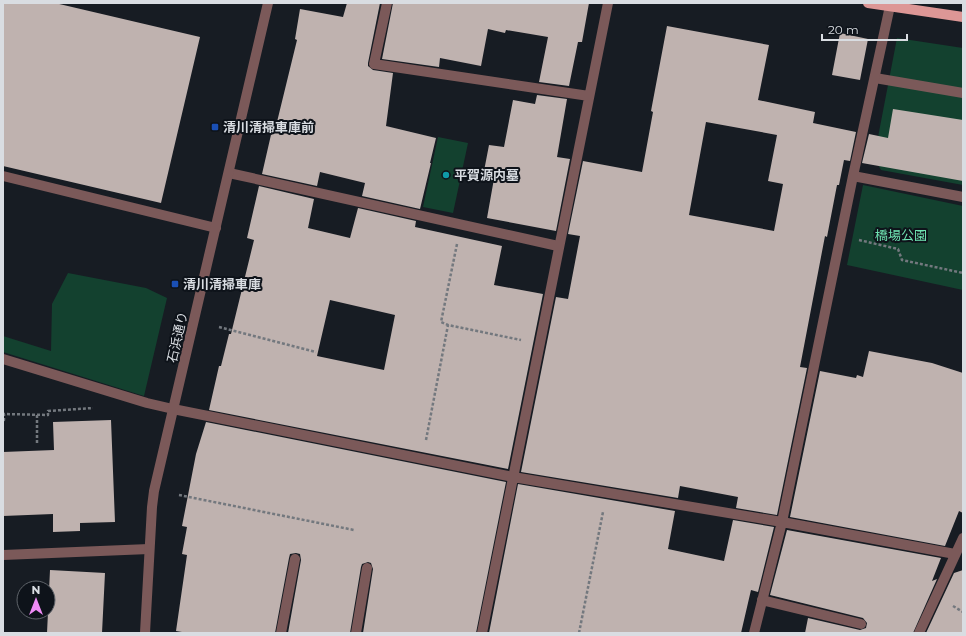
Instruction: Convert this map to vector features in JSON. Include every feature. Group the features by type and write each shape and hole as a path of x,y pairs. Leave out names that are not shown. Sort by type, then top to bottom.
{"main road":[{"path":"868,3 963,17"}],"street":[{"name":"石浜通り","path":"145,633 149,549 154,490 268,3"},
{"path":"387,3 374,64 589,96"},
{"path":"482,633 558,246 608,3"},
{"path":"754,633 782,522 853,176 890,6"},
{"path":"875,78 963,93"},
{"path":"229,173 558,246"},
{"path":"3,176 216,228"},
{"path":"853,176 963,197"},
{"path":"3,359 147,403 173,409 513,477 782,522 955,554"},
{"path":"919,633 963,538"},
{"path":"3,555 149,549"},
{"path":"281,633 295,559"},
{"path":"356,633 367,568"},
{"path":"762,600 861,624"}],"path":[{"path":"461,224 441,322 525,342"},
{"path":"852,238 898,249 902,260 963,273"},
{"path":"425,447 448,324"},
{"path":"219,327 316,352"},
{"path":"3,420 4,414 48,415 48,411 94,408"},
{"path":"36,415 37,445"},
{"path":"579,633 607,492"},
{"path":"179,495 354,530"}],"green space":[{"path":"897,38 963,48 963,185 881,170 874,158"},
{"path":"438,137 468,143 453,213 423,207"},
{"name":"橋場公園","path":"863,185 963,206 963,290 847,265"},
{"path":"68,273 146,288 167,298 144,396 3,352 3,336 51,351 52,304"}],"building":[{"path":"3,3 55,3 200,37 161,203 3,166"},
{"path":"347,3 380,3 368,66 373,70 393,73 386,126 436,138 420,209 362,196 365,183 320,172 317,186 262,174 273,126 276,126 297,40 295,39 300,9 343,17"},
{"path":"393,3 589,3 582,42 578,42 569,86 539,82 548,37 506,30 505,33 488,29 481,66 440,58 439,67 382,59"},
{"path":"667,26 769,45 758,100 815,112 813,123 856,132 850,161 844,160 839,185 837,185 827,237 825,236 800,367 807,368 777,515 736,508 738,497 680,486 678,498 521,472 556,297 568,299 580,236 568,234 583,161 642,172 653,112 651,111","holes":["706,122 777,135 768,181 783,184 774,231 689,215"]},
{"path":"840,33 868,39 860,80 832,75"},
{"path":"537,95 567,99 557,157 570,159 556,231 487,218 495,173 484,171 489,145 504,147 513,100 535,104"},
{"path":"893,109 963,120 963,181 862,163 869,134 888,138"},
{"path":"259,186 314,199 308,228 350,238 358,208 416,221 415,227 502,246 494,285 543,294 508,469 209,410 219,366 221,366 229,334 231,334 254,240 247,238","holes":["330,300 395,315 384,370 317,356"]},
{"path":"869,351 932,363 963,373 963,513 959,511 945,546 790,517 820,371 856,378 857,375 863,377"},
{"path":"111,420 115,522 80,523 80,531 53,532 53,514 3,516 3,452 54,450 53,422"},
{"path":"206,422 506,482 476,633 363,633 373,569 371,563 368,562 362,564 361,567 350,633 288,633 301,560 300,554 296,553 290,554 275,633 188,633 176,631 187,555 182,554 187,527 182,526 196,454"},
{"path":"518,484 675,511 668,549 724,561 733,520 774,527 758,592 751,590 741,633 489,633"},
{"path":"787,530 941,558 932,581 937,579 913,633 805,633 808,618 860,630 866,628 867,623 863,618 770,595"},
{"path":"50,570 105,573 102,633 47,633 48,620 56,620 56,580 50,580"},
{"path":"963,570 963,633 926,633 954,573"}],"place":[{"name":"清川清掃車庫前","path":"215,127"},
{"name":"平賀源内墓","path":"446,175"},
{"name":"清川清掃車庫","path":"175,284"}]}
